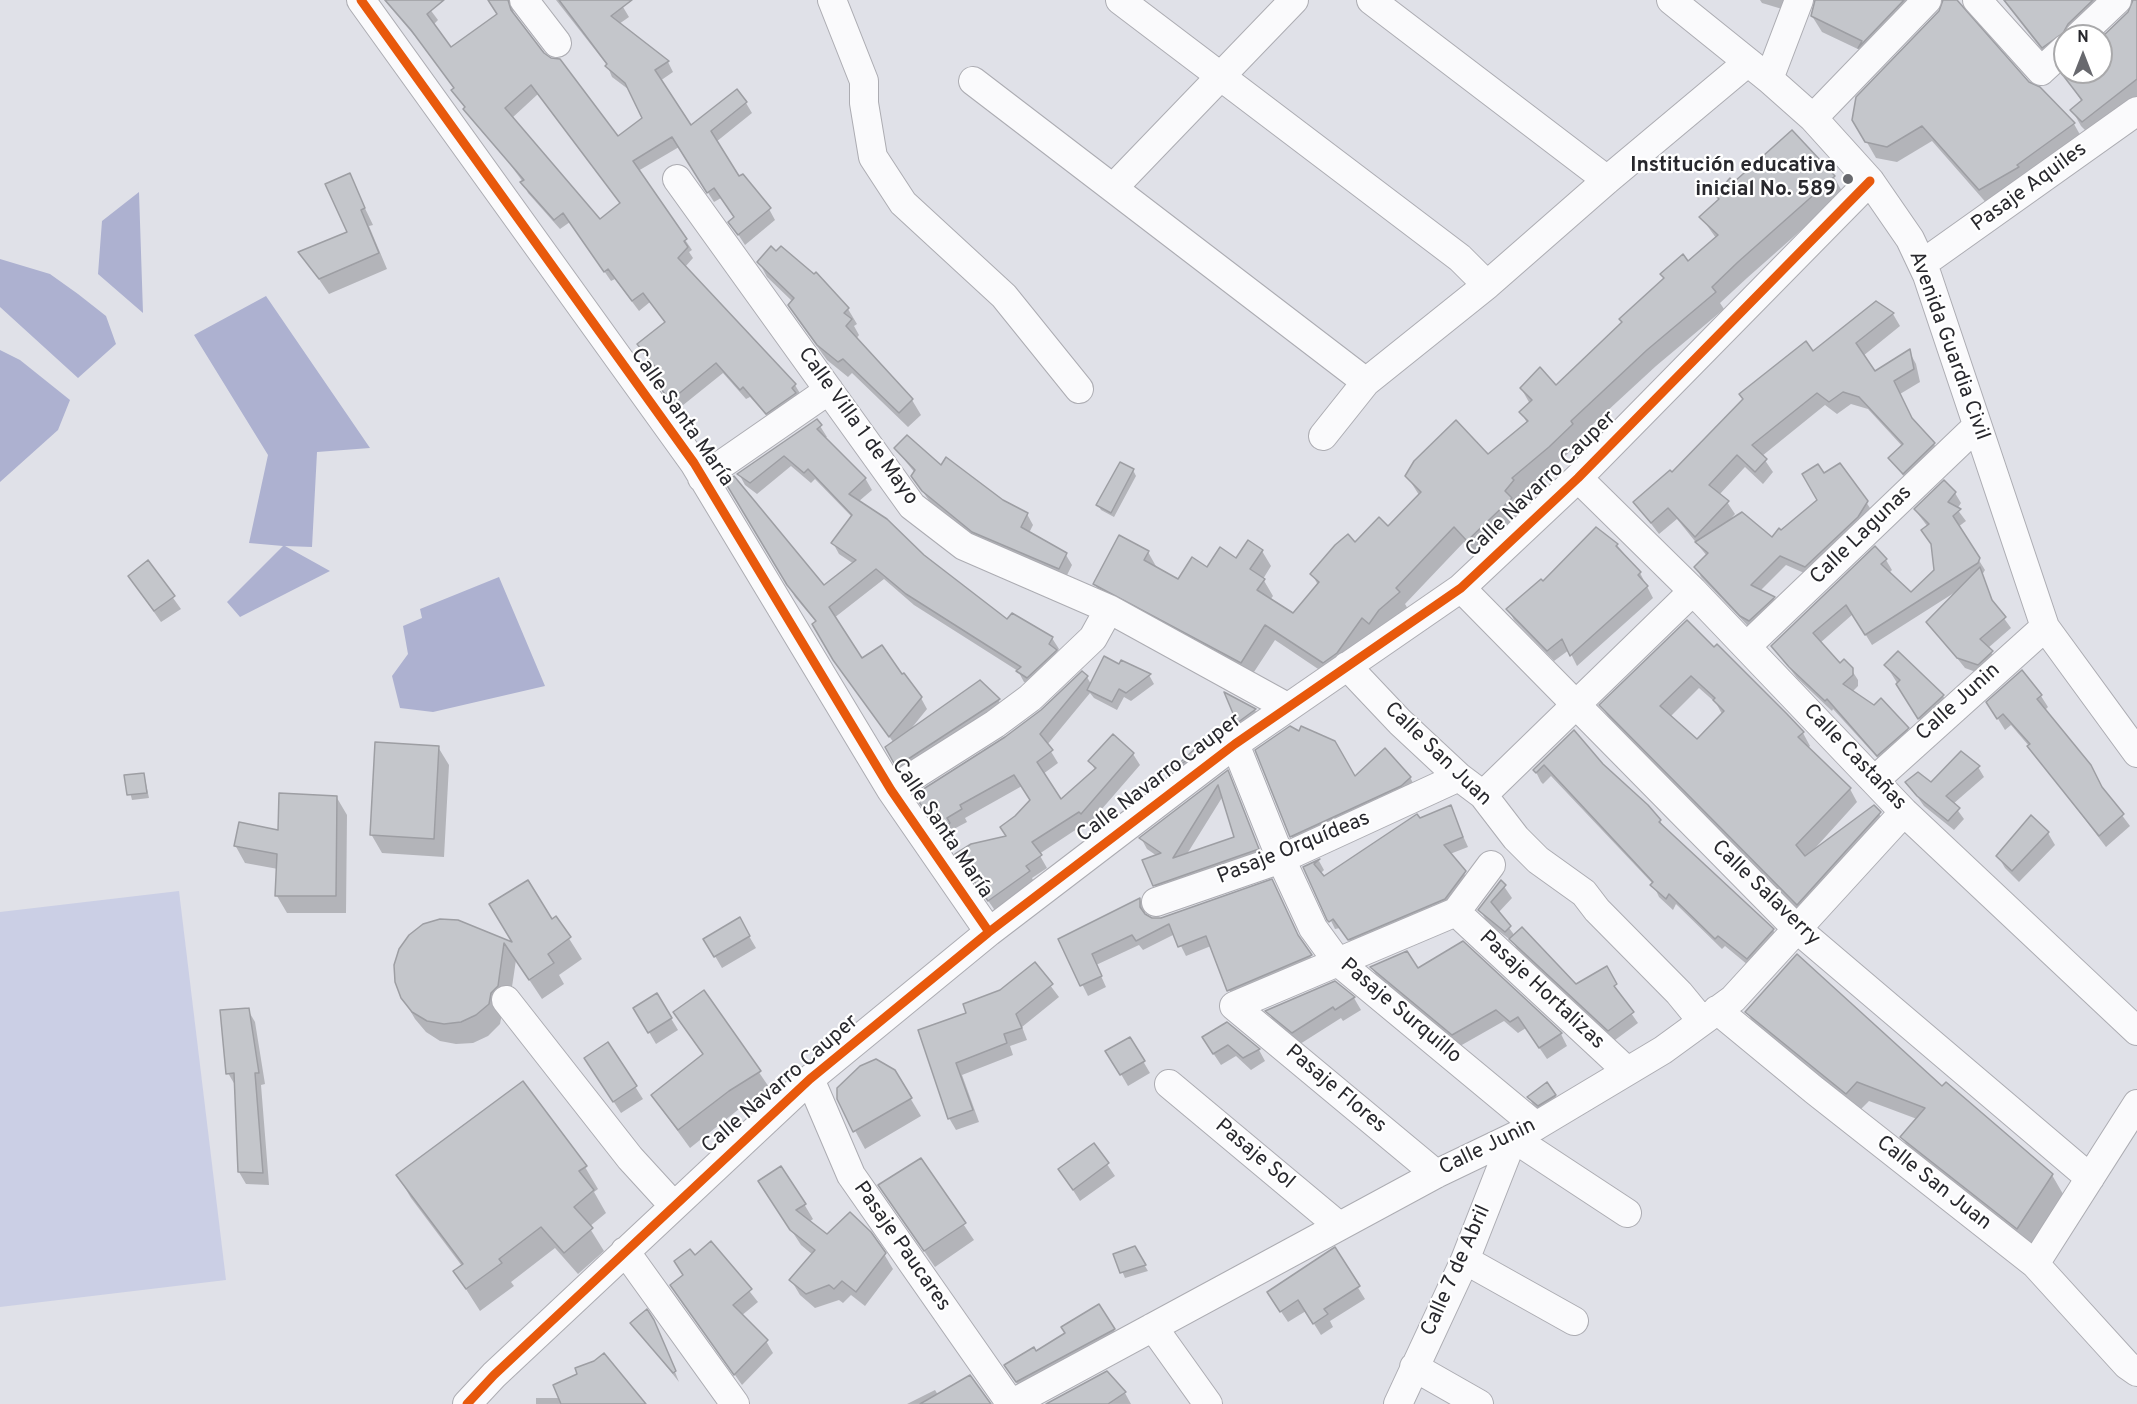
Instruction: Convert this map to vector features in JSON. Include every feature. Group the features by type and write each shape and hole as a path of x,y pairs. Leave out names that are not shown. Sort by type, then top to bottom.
{"street":[{"name":"Calle Santa María","path":"361,0 702,478 891,790 989,932"},
{"path":"524,0 557,43"},
{"path":"832,0 864,81 864,103 873,157 903,203 1004,296 1079,389"},
{"path":"1120,0 1460,258 1487,285"},
{"path":"1114,187 1294,0"},
{"path":"1371,0 1607,180"},
{"name":"Avenida Guardia Civil","path":"1671,0 1759,70 1813,118 1870,181 1910,239 1922,264 2045,627 2137,753"},
{"path":"1323,436 1366,382 1487,285 1607,180 1759,70 1799,0"},
{"path":"1813,118 1927,0"},
{"path":"1977,0 2041,71 2053,60"},
{"path":"2092,24 2117,0"},
{"path":"973,81 1366,382"},
{"name":"Pasaje Aquiles","path":"1922,264 2137,111"},
{"name":"Calle Villa 1 de Mayo","path":"677,179 912,506 964,546 1102,624 1287,707"},
{"name":"Calle Navarro Cauper","path":"467,1404 494,1375 673,1205 810,1079 989,932 1235,744 1461,588 1578,478 1870,181"},
{"path":"702,478 829,390"},
{"name":"Calle Lagunas","path":"1746,646 1977,426"},
{"name":"Calle Castañas","path":"1578,478 1693,591 1905,812 2137,1031"},
{"name":"Calle Salaverry","path":"1461,588 1797,929 2090,1178"},
{"path":"1484,795 1693,591"},
{"path":"891,790 995,724 1030,698 1102,624"},
{"name":"Calle Junin","path":"1875,780 2045,627"},
{"name":"Calle San Juan","path":"1347,666 1400,722 1447,783 1484,795 1516,838 1547,868 1584,894 1679,993 1814,1090 2036,1264 2127,1365 2137,1371"},
{"name":"Pasaje Surquillo","path":"1235,744 1281,859 1313,928 1337,961 1525,1132"},
{"name":"Pasaje Orquídeas","path":"1156,902 1281,859 1447,783"},
{"name":"Calle Junin","path":"1011,1404 1436,1174 1525,1132 1663,1050 1733,999 1905,812"},
{"path":"1337,961 1456,912 1491,865"},
{"name":"Pasaje Hortalizas","path":"1456,912 1626,1070"},
{"name":"Pasaje Flores","path":"1337,961 1234,1006 1436,1174"},
{"path":"506,1000 630,1158 673,1205"},
{"name":"Pasaje Paucares","path":"810,1079 851,1175 1011,1404"},
{"name":"Pasaje Sol","path":"1169,1084 1339,1226"},
{"path":"2036,1264 2137,1104"},
{"path":"1525,1132 1627,1213"},
{"name":"Calle 7 de Abril","path":"1398,1404 1525,1132"},
{"path":"625,1251 735,1404"},
{"path":"1465,1260 1574,1321"},
{"path":"1153,1327 1208,1404"},
{"path":"1414,1367 1479,1404"}],"shaded area":[{"path":"139,192 143,313 98,274 102,221"},
{"path":"0,259 50,274 78,294 106,316 116,344 78,378 0,307"},
{"path":"266,296 370,448 317,452 312,547 285,546 330,571 240,617 227,602 283,546 249,543 268,455 194,335"},
{"path":"0,350 20,360 70,400 58,430 0,482"},
{"path":"499,577 545,686 433,712 400,708 392,676 408,654 403,626 422,618 420,609"},
{"path":"179,891 226,1280 0,1307 0,912"}],"building":[{"path":"385,0 444,0 427,14 451,47 497,14 488,0 508,0 511,10 544,53 551,58 560,59 618,136 642,118 625,83 605,66 607,64 559,0 632,0 611,16 669,61 655,70 691,125 737,89 747,102 711,131 739,176 743,174 771,208 738,235 728,222 734,217 714,188 707,193 672,137 633,161 687,239 684,241 688,247 678,258 796,384 792,388 796,393 766,414 743,387 740,390 716,363 670,401 653,378 660,373 637,344 665,322 643,293 632,301 608,269 604,272 563,213 554,220 520,182 524,180 463,109 465,107 451,90 454,88 411,30","holes":["531,85 620,203 600,219 505,108"]},
{"path":"1815,0 1904,0 1858,48 1862,41 1811,16"},
{"path":"1943,0 1957,0 2029,82 2040,87 2075,123 2017,165 2019,167 1979,190 1922,126 1887,147 1865,142 1852,120 1856,97 1939,11"},
{"path":"2004,0 2093,0 2068,24 2053,24 2053,40 2042,48"},
{"path":"2133,0 2137,0 2137,79 2082,122 2070,110 2082,100 2070,84 2113,84 2113,26 2128,12"},
{"path":"1792,130 1835,176 1712,287 1716,292 1647,350 1571,421 1573,424 1549,447 1512,478 1514,480 1505,491 1512,498 1467,541 1454,527 1396,588 1400,592 1379,610 1369,624 1362,618 1337,653 1323,663 1265,625 1241,663 1093,584 1119,535 1149,551 1144,560 1178,579 1192,557 1207,567 1220,547 1236,558 1248,540 1263,550 1250,569 1265,579 1257,590 1293,613 1319,582 1310,574 1335,545 1348,534 1355,542 1379,517 1388,526 1421,492 1405,476 1414,461 1456,420 1488,454 1528,421 1519,412 1532,400 1520,388 1540,367 1556,385 1622,322 1619,319 1664,278 1660,274 1683,254 1688,261 1718,235 1699,217 1719,199 1715,195 1730,178 1734,182"},
{"path":"350,173 365,208 361,210 379,253 319,279 298,252 347,232 325,184"},
{"path":"771,246 776,251 781,246 814,274 816,272 849,308 844,313 852,319 846,326 913,399 899,413 843,359 838,362 817,345 788,305 794,298 757,262"},
{"path":"1876,301 1894,313 1856,343 1875,371 1910,349 1914,369 1894,381 1912,418 1935,443 1903,474 1888,458 1903,444 1859,397 1843,392 1829,402 1817,393 1752,445 1767,459 1755,472 1737,455 1709,485 1729,501 1695,537 1668,508 1651,523 1633,502 1670,470 1672,472 1743,399 1739,394 1806,341 1813,351"},
{"path":"817,419 822,425 817,429 866,478 849,494 887,519 924,555 1007,619 1012,613 1053,637 1049,644 1057,650 1027,678 1016,671 1021,667 906,594 876,569 829,607 862,658 882,645 902,674 904,673 922,697 889,737 833,660 812,624 816,621 787,585 725,482 734,476 824,585 856,560 831,543 852,515 808,469 804,473 784,456 750,483 737,474"},
{"path":"907,435 941,465 946,457 1003,500 1028,513 1021,527 1067,553 1059,569 972,532 922,491 911,476 915,470 894,448"},
{"path":"1120,462 1134,469 1111,513 1096,505"},
{"path":"1840,463 1868,501 1858,517 1805,567 1780,556 1751,585 1775,597 1749,621 1740,616 1694,567 1708,553 1695,542 1742,512 1772,537 1779,528 1781,530 1817,500 1802,474 1818,464 1824,473"},
{"path":"1944,480 1956,492 1948,502 1961,509 1953,516 1980,558 1978,563 1865,635 1846,605 1813,633 1840,663 1844,659 1853,668 1853,675 1843,684 1874,705 1881,698 1909,728 1877,756 1827,699 1825,701 1789,667 1771,646 1875,546 1887,559 1881,564 1911,592 1934,570 1931,544 1921,530 1929,524 1914,509"},
{"path":"1596,527 1618,544 1616,546 1641,572 1638,575 1648,586 1570,656 1562,639 1547,651 1506,609 1541,579 1543,581"},
{"path":"148,560 175,596 154,611 128,576"},
{"path":"1980,567 1992,600 2006,617 1980,639 1993,651 1978,665 1957,658 1926,622"},
{"path":"1687,620 1714,647 1717,644 1787,714 1804,732 1798,737 1851,788 1796,845 1805,856 1874,805 1881,812 1797,905 1599,705","holes":["1691,676 1715,698 1713,700 1724,711 1697,739 1660,706"]},
{"path":"1898,651 1944,695 1918,719 1896,684 1900,680 1884,665"},
{"path":"1104,656 1119,664 1121,660 1151,674 1126,693 1119,689 1112,702 1087,690"},
{"path":"2022,670 2042,695 2037,699 2091,765 2102,787 2124,814 2099,836 2027,746 2030,744 2003,714 1997,719 1986,702"},
{"path":"1082,671 1088,676 1040,734 1053,750 1037,762 1061,799 1096,768 1088,761 1113,734 1134,753 1081,814 1079,812 1032,842 1042,855 1026,866 1030,871 988,901 955,854 971,844 1006,836 1000,827 1015,816 1030,800 1014,775 960,805 962,809 947,818 950,823 939,830 914,795 1005,737 1041,710"},
{"path":"980,680 1000,699 896,767 885,747"},
{"path":"1224,692 1256,709 1237,723"},
{"path":"1290,726 1299,731 1301,726 1335,741 1355,776 1385,748 1411,777 1401,786 1290,837 1255,750"},
{"path":"1231,727 1225,731 1168,774 1202,742"},
{"path":"1574,730 1603,764 1648,805 1661,820 1659,822 1774,929 1747,959 1718,936 1715,939 1669,894 1666,899 1650,885 1653,882 1544,765 1536,773 1533,770"},
{"path":"375,742 439,746 434,839 370,835"},
{"path":"1961,751 1980,766 1946,796 1960,808 1948,821 1917,796 1905,782 1918,772 1931,782"},
{"path":"1228,770 1259,849 1153,886 1142,860 1161,853 1139,838","holes":["1218,785 1234,837 1173,858"]},
{"path":"144,773 147,793 127,795 124,775"},
{"path":"279,793 337,796 336,896 275,896 277,854 234,846 239,822 278,830"},
{"path":"1451,805 1463,837 1444,845 1466,871 1445,899 1348,940 1333,919 1329,922 1327,920 1303,867 1320,859 1314,864 1324,876 1417,814 1420,818"},
{"path":"2031,815 2049,832 2012,871 1996,856"},
{"path":"1272,879 1298,935 1312,955 1227,991 1206,936 1178,947 1169,924 1136,941 1132,935 1092,954 1102,976 1080,986 1058,939 1140,898 1140,907 1145,914 1152,918 1161,918"},
{"path":"528,880 552,919 556,916 571,937 548,954 554,963 529,980 504,943 498,986 491,993 489,1004 476,1015 461,1022 444,1024 427,1021 412,1012 401,998 395,982 394,965 399,949 409,935 423,924 440,919 458,920 512,942 489,904"},
{"path":"1501,880 1506,885 1491,902 1511,926 1505,932 1478,910"},
{"path":"740,917 750,936 714,957 703,939"},
{"path":"1522,927 1576,984 1607,966 1617,984 1614,986 1634,1012 1608,1031 1509,939"},
{"path":"1463,941 1562,1033 1539,1048 1518,1017 1510,1022 1496,1010 1452,1035 1370,967 1407,951 1418,968"},
{"path":"1797,954 1942,1086 1946,1082 2053,1174 2017,1229 1900,1137 1925,1108 1857,1082 1846,1094 1745,1012"},
{"path":"1035,962 1053,984 1016,1014 1022,1028 1004,1034 1007,1043 956,1063 973,1110 948,1119 918,1030 966,1013 963,1004 1000,990"},
{"path":"1335,981 1355,997 1335,1010 1333,1007 1292,1033 1265,1011"},
{"path":"704,990 761,1071 729,1091 678,1130 651,1095 703,1054 673,1012"},
{"path":"657,993 672,1018 648,1033 633,1008"},
{"path":"249,1008 259,1073 255,1073 263,1173 238,1172 234,1073 226,1074 220,1010"},
{"path":"1227,1022 1260,1049 1243,1058 1228,1045 1213,1054 1202,1037"},
{"path":"1130,1037 1145,1061 1120,1075 1105,1051"},
{"path":"608,1042 637,1086 613,1102 584,1058"},
{"path":"876,1059 895,1070 912,1098 853,1132 837,1099 837,1088 860,1066"},
{"path":"523,1081 587,1166 579,1171 594,1190 574,1207 593,1228 564,1253 541,1227 499,1259 502,1263 466,1289 453,1271 463,1264 396,1175"},
{"path":"1547,1082 1556,1095 1538,1106 1527,1097"},
{"path":"1094,1143 1109,1163 1073,1190 1058,1169"},
{"path":"921,1158 966,1223 924,1251 878,1185"},
{"path":"781,1166 806,1204 796,1210 827,1234 850,1212 871,1232 886,1253 856,1292 842,1281 834,1289 829,1285 806,1294 789,1280 815,1250 790,1230 758,1181"},
{"path":"711,1241 752,1289 733,1305 768,1340 734,1375 670,1285 683,1275 674,1261 690,1249 695,1255"},
{"path":"1135,1246 1146,1265 1120,1273 1113,1254"},
{"path":"1335,1247 1360,1286 1324,1309 1328,1314 1313,1324 1298,1300 1280,1312 1267,1292"},
{"path":"1099,1304 1115,1329 1016,1382 1004,1365 1034,1347 1036,1351 1065,1333 1061,1327"},
{"path":"647,1309 676,1371 673,1373 630,1323"},
{"path":"604,1353 646,1404 561,1404 553,1385 577,1374 575,1368 594,1361"},
{"path":"1107,1371 1126,1392 1108,1404 1046,1404"},
{"path":"970,1375 991,1404 920,1404"}],"cycle path":[{"path":"361,0 694,463 891,790 989,932"},
{"path":"467,1404 494,1375 810,1079 989,932 1235,744 1461,588 1578,478 1870,181"}],"place":[{"name":"Institución educativa inicial No. 589","path":"1848,179"}]}
